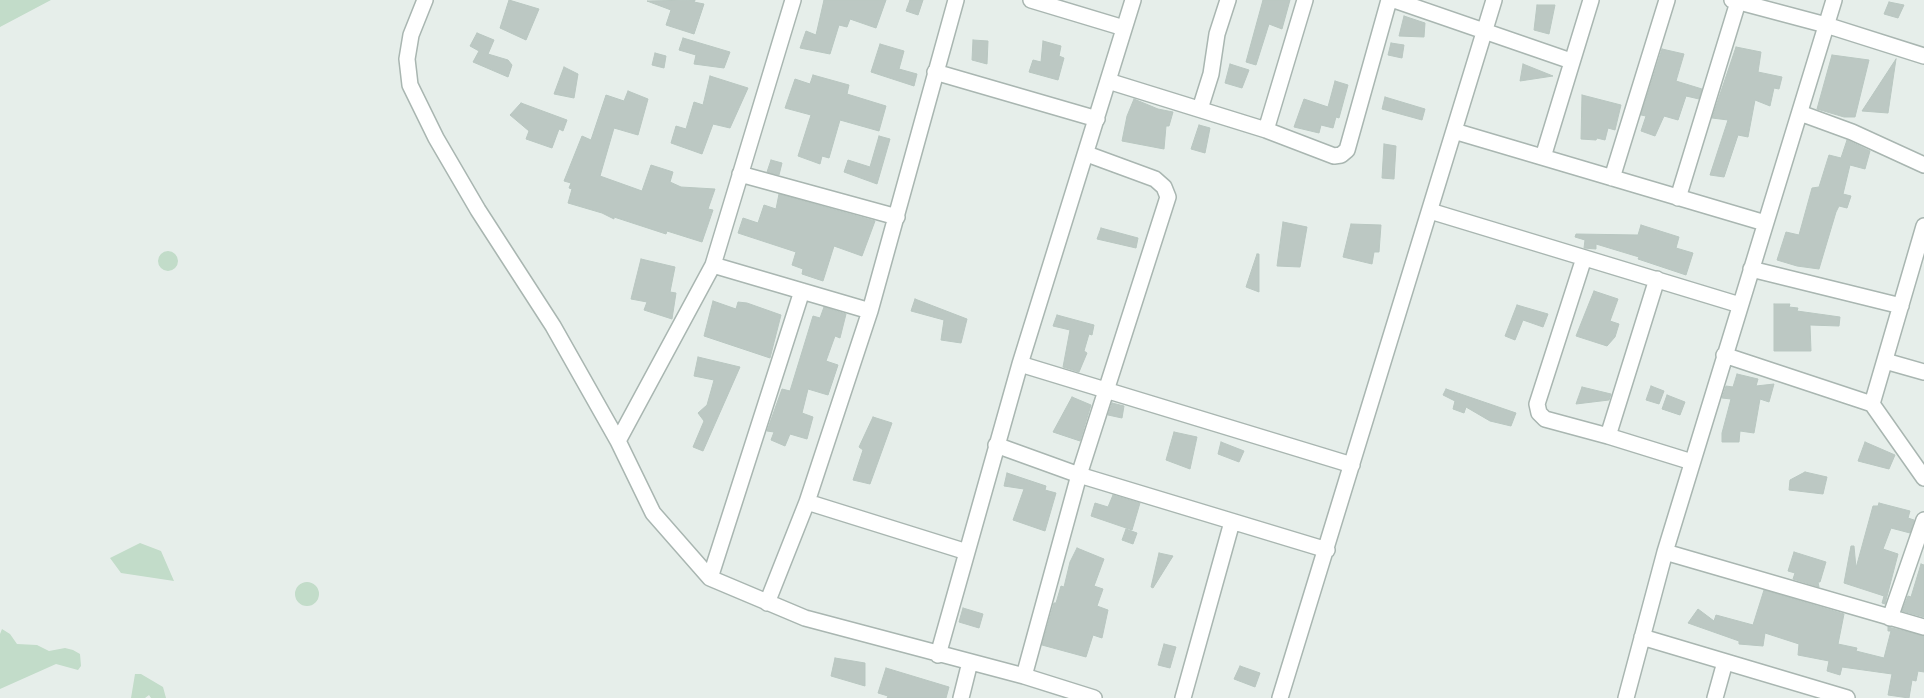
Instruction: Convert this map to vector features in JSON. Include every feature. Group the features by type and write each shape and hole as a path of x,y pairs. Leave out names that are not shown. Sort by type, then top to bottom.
{"street":[{"path":"425,0 411,35 408,59 410,85 436,138 478,210 553,326 618,441 653,512 710,578 805,618 938,655 1024,676 1071,695 1094,698"},
{"path":"618,441 713,265 793,0"},
{"path":"767,603 807,502 870,311 956,0"},
{"path":"1035,0 1124,28"},
{"path":"938,655 1020,364 1087,154 1133,0"},
{"path":"1200,109 1211,74 1217,34 1228,0"},
{"path":"1266,130 1305,0"},
{"path":"1108,81 1266,130 1334,156 1341,155 1348,150 1388,0"},
{"path":"1394,0 1571,61"},
{"path":"1280,698 1494,0"},
{"path":"1543,157 1591,0"},
{"path":"1612,178 1667,0"},
{"path":"1626,698 1665,552 1750,269 1834,0"},
{"path":"1678,198 1735,1 1826,25 1924,56"},
{"path":"935,72 1097,119"},
{"path":"1800,113 1852,132 1924,164"},
{"path":"1454,131 1765,223"},
{"path":"1024,676 1079,475 1168,197 1164,187 1155,179 1087,154"},
{"path":"740,174 897,217"},
{"path":"1430,211 1740,305"},
{"path":"1872,404 1924,226"},
{"path":"1584,258 1537,404 1539,413 1545,419 1692,462"},
{"path":"713,265 870,311"},
{"path":"1750,269 1901,306"},
{"path":"1608,436 1657,279"},
{"path":"710,578 802,291"},
{"path":"1724,355 1872,404 1924,478"},
{"path":"1885,361 1924,372"},
{"path":"1020,364 1352,465"},
{"path":"996,445 1079,475 1326,550"},
{"path":"807,502 967,552"},
{"path":"1890,618 1924,520"},
{"path":"1184,698 1232,522"},
{"path":"1665,552 1924,627"},
{"path":"1642,637 1725,662 1798,691 1847,698"},
{"path":"961,698 970,662"},
{"path":"1715,698 1725,662"}],"green space":[{"path":"0,0 51,0 0,27"},
{"path":"168,251 175,254 178,261 175,268 168,271 161,268 158,261 161,254"},
{"path":"140,543 161,551 174,581 121,573 110,558"},
{"path":"307,582 312,583 318,589 318,599 312,605 307,606 302,605 296,599 295,594 296,589 302,583"},
{"path":"2,629 10,634 17,644 37,645 49,651 65,648 73,650 80,654 81,666 78,670 56,664 0,689 0,634"},
{"path":"135,674 141,674 163,687 166,698 151,698 149,695 145,698 131,698"}],"building":[{"path":"509,0 539,9 526,40 500,28"},
{"path":"695,0 694,2 704,4 694,34 666,25 671,10 647,1"},
{"path":"824,0 886,0 876,28 850,19 847,27 839,25 830,54 800,48 806,31 816,35"},
{"path":"910,0 923,0 918,15 906,11"},
{"path":"1263,0 1290,0 1282,29 1269,24 1256,65 1246,62"},
{"path":"1889,2 1904,5 1898,18 1884,14"},
{"path":"1537,5 1555,5 1549,34 1534,30"},
{"path":"1404,16 1425,23 1424,37 1399,36"},
{"path":"477,33 494,40 488,54 508,60 512,65 508,77 473,62 479,51 470,46"},
{"path":"683,38 730,52 724,68 694,64 696,55 679,50"},
{"path":"973,40 988,41 987,64 972,60"},
{"path":"1043,41 1061,46 1059,56 1064,58 1058,80 1029,72 1033,60 1041,62"},
{"path":"1391,43 1404,45 1402,58 1388,55"},
{"path":"880,44 904,51 899,69 917,74 914,86 871,72"},
{"path":"1736,47 1761,52 1758,72 1782,77 1779,89 1774,88 1770,106 1755,100 1748,137 1738,135 1724,177 1710,175 1728,120 1712,118"},
{"path":"1662,49 1684,54 1676,81 1702,89 1699,99 1686,96 1678,120 1664,116 1655,136 1641,131 1646,116 1641,115"},
{"path":"655,53 666,56 664,68 652,65"},
{"path":"1832,55 1869,60 1855,117 1844,117 1817,109"},
{"path":"1896,59 1888,113 1862,111"},
{"path":"1230,64 1249,70 1242,88 1225,83"},
{"path":"1523,64 1553,76 1520,81"},
{"path":"564,67 578,74 574,98 554,94"},
{"path":"813,75 849,85 847,94 886,106 879,131 840,120 829,158 822,156 820,164 798,156 811,115 785,108 795,79 810,84"},
{"path":"710,76 748,88 730,128 713,124 702,154 671,143 676,126 686,129 694,102 703,105"},
{"path":"1335,81 1348,85 1339,118 1336,117 1333,128 1321,125 1319,133 1294,127 1304,99 1328,107"},
{"path":"628,91 648,99 638,135 614,128 600,176 642,191 651,165 673,172 670,182 681,187 715,189 708,209 713,210 702,242 667,231 666,234 614,217 614,219 602,213 568,203 572,189 569,188 571,183 564,181 582,136 591,140 606,95 624,101"},
{"path":"1582,95 1621,105 1615,130 1608,128 1605,140 1597,138 1596,140 1581,139"},
{"path":"1385,97 1425,109 1422,120 1382,109"},
{"path":"1134,99 1158,109 1173,112 1169,126 1166,126 1164,149 1122,141 1127,116"},
{"path":"521,103 567,120 563,131 559,129 552,148 526,139 529,131 510,115"},
{"path":"1199,125 1210,128 1205,153 1191,149"},
{"path":"879,136 890,139 877,184 844,172 848,160 870,167"},
{"path":"1847,140 1870,151 1865,169 1850,165 1843,194 1851,196 1847,208 1839,206 1836,212 1819,269 1797,266 1777,260 1786,232 1799,235 1812,188 1819,187 1829,155 1841,158"},
{"path":"1384,144 1396,146 1394,179 1382,178"},
{"path":"771,160 782,163 779,175 767,172"},
{"path":"779,194 875,221 862,256 834,246 823,281 802,274 803,269 792,265 796,252 738,233 743,218 758,223 764,205 776,209"},
{"path":"1283,222 1307,227 1300,267 1277,266"},
{"path":"1351,224 1381,225 1379,252 1374,252 1372,264 1343,257"},
{"path":"1641,225 1679,237 1676,248 1693,253 1686,275 1638,259 1639,257 1596,244 1596,249 1584,248 1585,240 1575,237 1576,234 1638,235"},
{"path":"1101,228 1138,238 1136,248 1097,239"},
{"path":"1257,254 1259,254 1259,292 1246,287"},
{"path":"641,259 675,267 670,292 676,293 672,319 644,310 647,302 631,299"},
{"path":"1594,291 1618,299 1610,321 1619,324 1615,337 1607,346 1576,336"},
{"path":"915,299 967,319 961,343 941,340 944,320 911,311"},
{"path":"713,301 736,309 738,302 747,303 781,315 770,358 704,336"},
{"path":"1774,304 1790,304 1789,307 1798,308 1797,311 1840,317 1839,326 1810,325 1811,351 1774,351"},
{"path":"1517,305 1548,314 1543,327 1523,320 1515,340 1505,336"},
{"path":"824,307 846,314 840,338 835,336 826,361 838,365 828,395 808,389 802,413 813,417 807,439 790,434 785,446 771,440 774,432 767,431 782,389 790,391 813,316 820,318"},
{"path":"1057,315 1094,325 1092,335 1089,334 1084,351 1087,353 1079,372 1063,367 1070,330 1053,326"},
{"path":"698,357 740,367 703,451 693,447 704,421 698,413 707,405 714,380 694,376"},
{"path":"1737,374 1758,379 1756,386 1774,384 1769,402 1760,399 1754,433 1740,431 1739,442 1722,442 1722,433 1731,399 1722,398 1726,386 1733,387"},
{"path":"1651,386 1664,391 1659,404 1646,400"},
{"path":"1582,387 1611,394 1609,400 1576,404"},
{"path":"1446,389 1516,413 1511,426 1490,421 1466,407 1464,413 1453,409 1455,401 1443,395"},
{"path":"1667,395 1685,402 1680,415 1662,409"},
{"path":"1072,397 1091,405 1080,441 1053,432"},
{"path":"1112,403 1124,406 1122,418 1108,415"},
{"path":"873,417 892,423 870,484 853,480 863,450 859,447"},
{"path":"1174,432 1197,437 1190,469 1166,460"},
{"path":"1221,442 1244,451 1239,462 1218,454"},
{"path":"1865,442 1895,455 1889,469 1858,461"},
{"path":"1805,472 1827,477 1823,494 1789,490 1790,480"},
{"path":"1007,473 1046,486 1045,490 1056,493 1045,531 1013,520 1024,489 1004,486"},
{"path":"1113,495 1140,503 1132,530 1091,516 1095,503 1108,507"},
{"path":"1879,503 1910,511 1908,518 1914,520 1910,533 1891,528 1883,549 1898,554 1885,604 1882,603 1884,596 1844,583 1851,546 1854,546 1856,568 1873,506 1878,506"},
{"path":"1126,529 1137,533 1133,544 1122,540"},
{"path":"1077,548 1104,559 1094,586 1103,589 1097,606 1108,610 1102,638 1093,635 1086,657 1042,645 1054,603 1056,603 1061,586 1064,587 1070,562"},
{"path":"1794,552 1826,562 1820,582 1818,582 1819,587 1793,579 1795,573 1788,571"},
{"path":"1159,553 1173,556 1153,588 1151,587"},
{"path":"1921,564 1924,565 1924,617 1902,611 1908,596 1911,597"},
{"path":"1764,590 1844,614 1838,644 1857,648 1856,651 1884,658 1891,631 1888,631 1888,627 1924,636 1924,672 1918,671 1916,681 1912,680 1909,698 1888,695 1892,674 1842,667 1840,675 1827,671 1829,661 1798,655 1799,644 1765,633 1763,646 1739,644 1739,641 1688,623 1698,609 1714,621 1716,615 1753,625"},
{"path":"963,608 983,614 979,628 959,622"},
{"path":"1164,644 1176,647 1170,668 1158,665"},
{"path":"835,658 865,663 865,686 831,676"},
{"path":"1240,666 1260,673 1255,687 1234,679"},
{"path":"886,668 949,687 946,698 887,698 888,696 878,693"}]}
